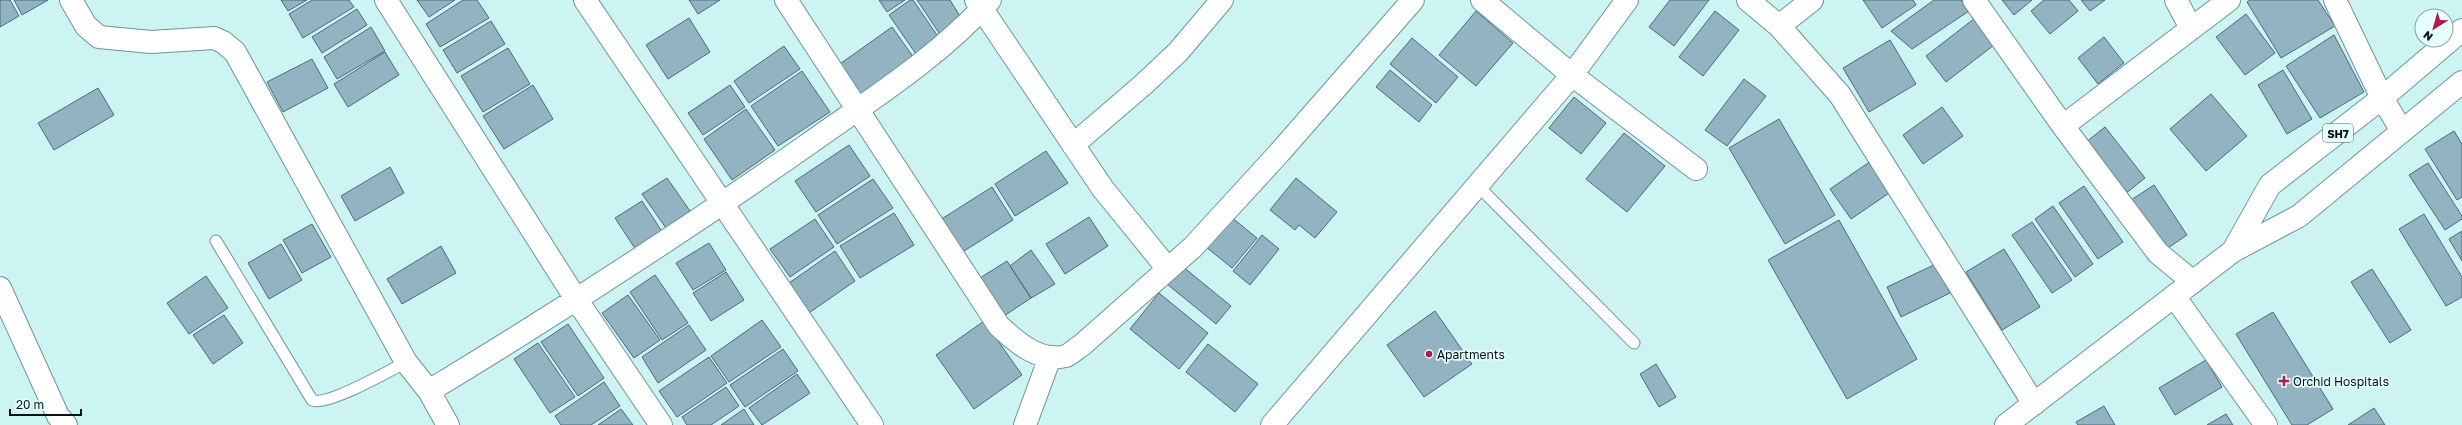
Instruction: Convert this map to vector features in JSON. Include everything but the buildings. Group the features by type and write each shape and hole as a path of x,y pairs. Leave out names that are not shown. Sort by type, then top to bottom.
{"street":[{"path":"71,0 86,26 99,37 151,42 214,38 223,42 235,52 406,362 429,391 448,425"},
{"path":"386,0 576,299 662,425"},
{"path":"585,0 872,425"},
{"path":"786,0 1000,326 1014,340 1033,352 1050,357 1066,356 1082,345 1213,226 1412,0"},
{"path":"1073,146 1178,52 1222,0"},
{"path":"1482,0 1572,75 1696,169"},
{"path":"1272,425 1572,75 1627,0"},
{"path":"1748,0 1779,26 1840,95 2034,404"},
{"path":"1779,26 1812,0"},
{"path":"1974,0 2063,126 2158,253 2193,282"},
{"path":"2176,0 2191,28"},
{"path":"2063,126 2229,0"},
{"path":"2335,0 2382,98 2402,131"},
{"path":"429,391 511,342 722,205 945,45 982,3 1073,146 1103,190 1168,268"},
{"name":"SH7","path":"2233,251 2270,185 2382,98 2462,30"},
{"name":"SH7","path":"2006,425 2233,251 2299,216 2462,82"},
{"path":"0,288 58,416 66,425"},
{"path":"2174,296 2266,425"},
{"path":"1025,425 1050,357"}],"lane":[{"path":"1477,185 1634,343"},
{"path":"216,241 312,400 320,402 365,384 406,362"}],"place":[{"name":"Apartments","path":"1429,354"},
{"name":"Orchid Hospitals","path":"2284,381"}]}
